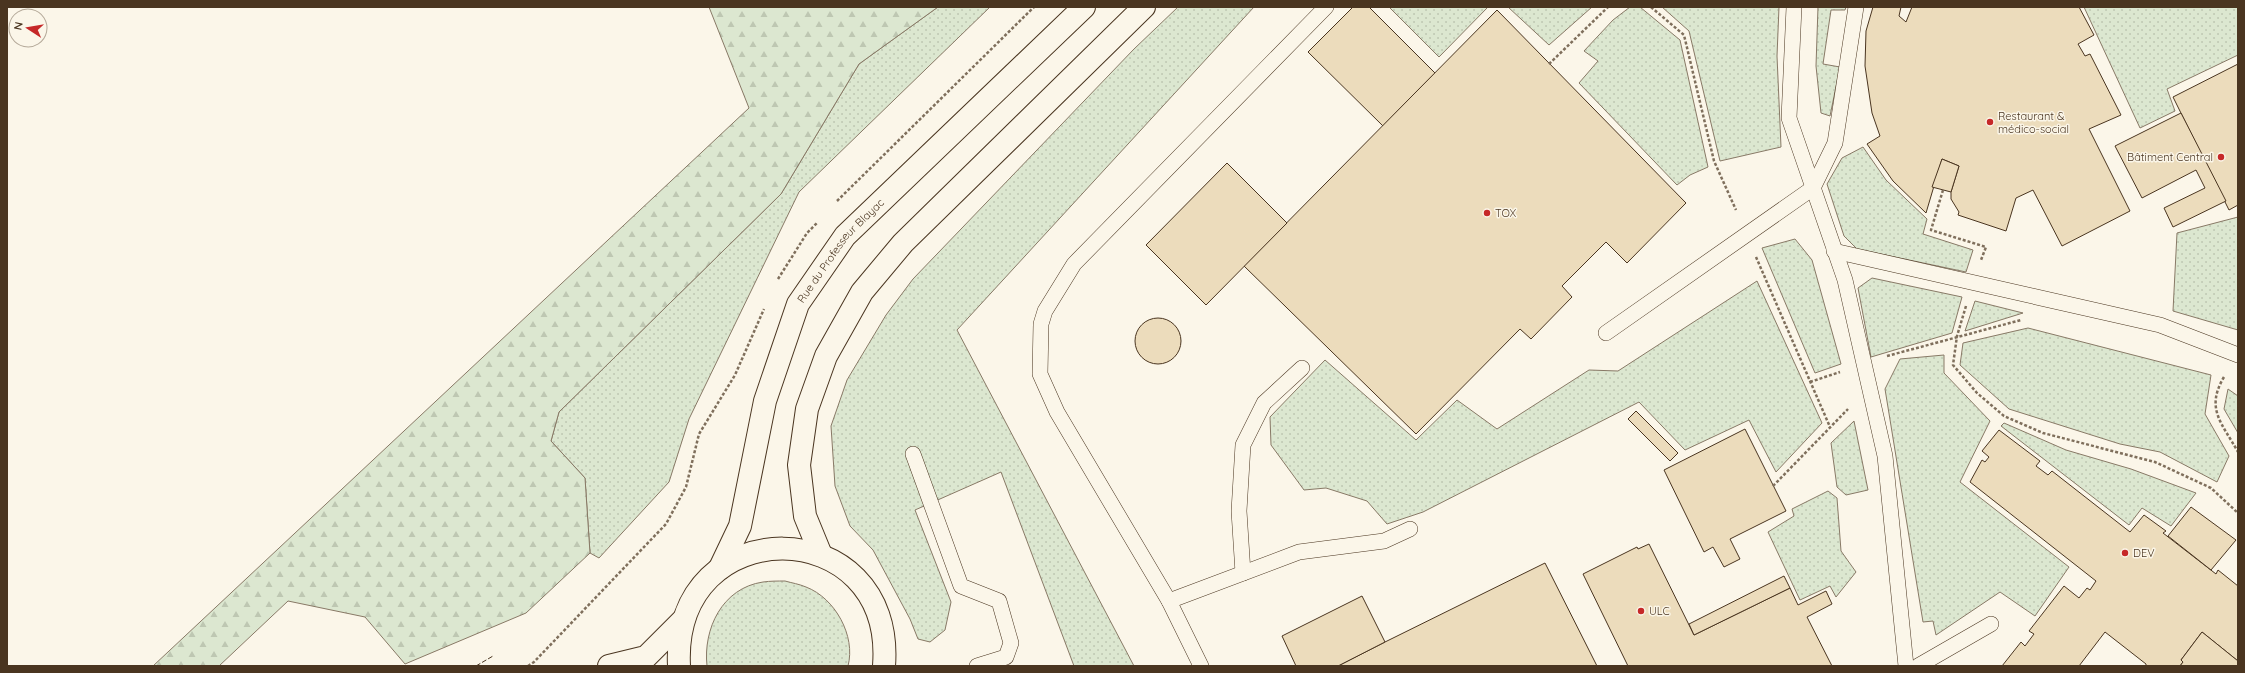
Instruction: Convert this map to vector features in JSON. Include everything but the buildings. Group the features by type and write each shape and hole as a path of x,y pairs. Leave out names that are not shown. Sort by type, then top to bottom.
{"main road":[{"name":"Rue du Professeur Blayac","path":"720,568 740,526 765,401 798,304 845,236 1084,7"},
{"path":"821,555 805,516 799,465 807,409 826,356 862,292 903,243 1144,7"},
{"path":"679,666 678,645 683,620 698,591 720,568 743,555 769,548 796,548 821,555 846,570 867,591 880,617 886,645 884,666"},
{"path":"609,666 646,656 683,620"}],"lane":[{"path":"1201,666 1169,600 1056,412 1040,374 1041,324 1045,311 1074,264 1326,7"},
{"path":"1794,7 1789,118 1844,280 1885,456 1906,666"},
{"path":"1606,333 1813,188 1835,143 1856,7"},
{"path":"1834,251 2160,325 2238,355"},
{"path":"1243,573 1240,511 1243,445 1264,403 1302,368"},
{"path":"913,454 961,586 999,601 1011,643 1006,657 977,666"},
{"path":"1169,600 1299,552 1384,541 1410,529"},
{"path":"1918,666 1991,624"}],"path":[{"path":"1549,64 1608,7"},
{"path":"1943,190 1931,230 1986,247 1973,282 1957,336 1953,365 1977,393 2004,416 2043,433 2156,462 2211,488 2238,513"},
{"path":"1810,382 1889,356 1957,336 2026,319"},
{"path":"1773,486 1869,387 1889,356"},
{"path":"2226,374 2217,388 2214,409 2238,452"}],"green space":[{"path":"709,7 938,7 859,64 781,194 559,412 551,441 585,478 590,553 526,613 405,664 365,617 288,601 219,666 153,666 749,108"},
{"path":"938,7 990,7 799,192 689,419 669,482 599,558 590,553 585,478 551,441 559,412 781,194 859,64"},
{"path":"1178,7 1254,7 957,330 1134,666 1074,666 1001,472 915,510 951,602 945,630 930,642 918,639 910,619 873,550 850,526 835,486 831,426 847,380 886,315 913,279 1134,49"},
{"path":"1389,7 1488,7 1439,57"},
{"path":"1508,7 1592,7 1549,45"},
{"path":"1630,7 1640,7 1680,40 1708,167 1690,175 1677,185 1579,83 1598,61 1584,51 1613,20"},
{"path":"1662,7 1779,7 1777,56 1781,147 1720,161 1689,31"},
{"path":"1818,7 1846,7 1845,10 1831,10 1823,64 1840,67 1830,116 1821,113 1816,66"},
{"path":"2084,7 2238,7 2238,55 2167,89 2175,111 2140,128"},
{"path":"1863,147 1886,180 1927,219 1923,234 1973,250 1966,272 1857,249 1844,236 1827,184 1842,158"},
{"path":"2238,217 2238,330 2173,311 2177,233"},
{"path":"1795,239 1812,260 1841,364 1815,373 1762,248"},
{"path":"1872,278 1962,297 1952,333 1871,357 1858,288"},
{"path":"1757,281 1822,423 1776,472 1749,420 1685,450 1639,402 1423,512 1387,524 1367,501 1326,488 1304,490 1271,445 1270,417 1325,360 1416,440 1457,400 1497,429 1589,370 1618,371"},
{"path":"1975,301 2023,313 1965,331"},
{"path":"2028,328 2211,375 2205,414 2229,456 2217,482 2160,452 2120,444 2009,409 1960,365 1963,343"},
{"path":"1944,355 1944,373 1990,421 1960,482 2069,567 2035,616 2000,592 1936,635 1933,621 1923,622 1885,389 1900,359"},
{"path":"2228,389 2238,396 2238,433 2224,409"},
{"path":"1854,421 1868,490 1846,495 1837,487 1831,443"},
{"path":"2004,423 2066,450 2131,469 2196,493 2171,526 2142,508 2129,525 2001,426"},
{"path":"1828,491 1837,498 1841,551 1856,572 1836,597 1830,586 1800,600 1768,532 1794,516 1792,509"},
{"path":"785,581 803,586 816,592 834,609 841,619 849,643 850,654 848,666 707,666 708,638 718,612 726,601 736,592 749,586 763,582"}],"fence":[{"path":"476,666 493,656"}],"place":[{"name":"Restaurant & médico-social","path":"1990,122"},
{"name":"Bâtiment Central","path":"2221,157"},
{"name":"TOX","path":"1487,213"},
{"name":"DEV","path":"2125,553"},
{"name":"ULC","path":"1641,611"}]}
